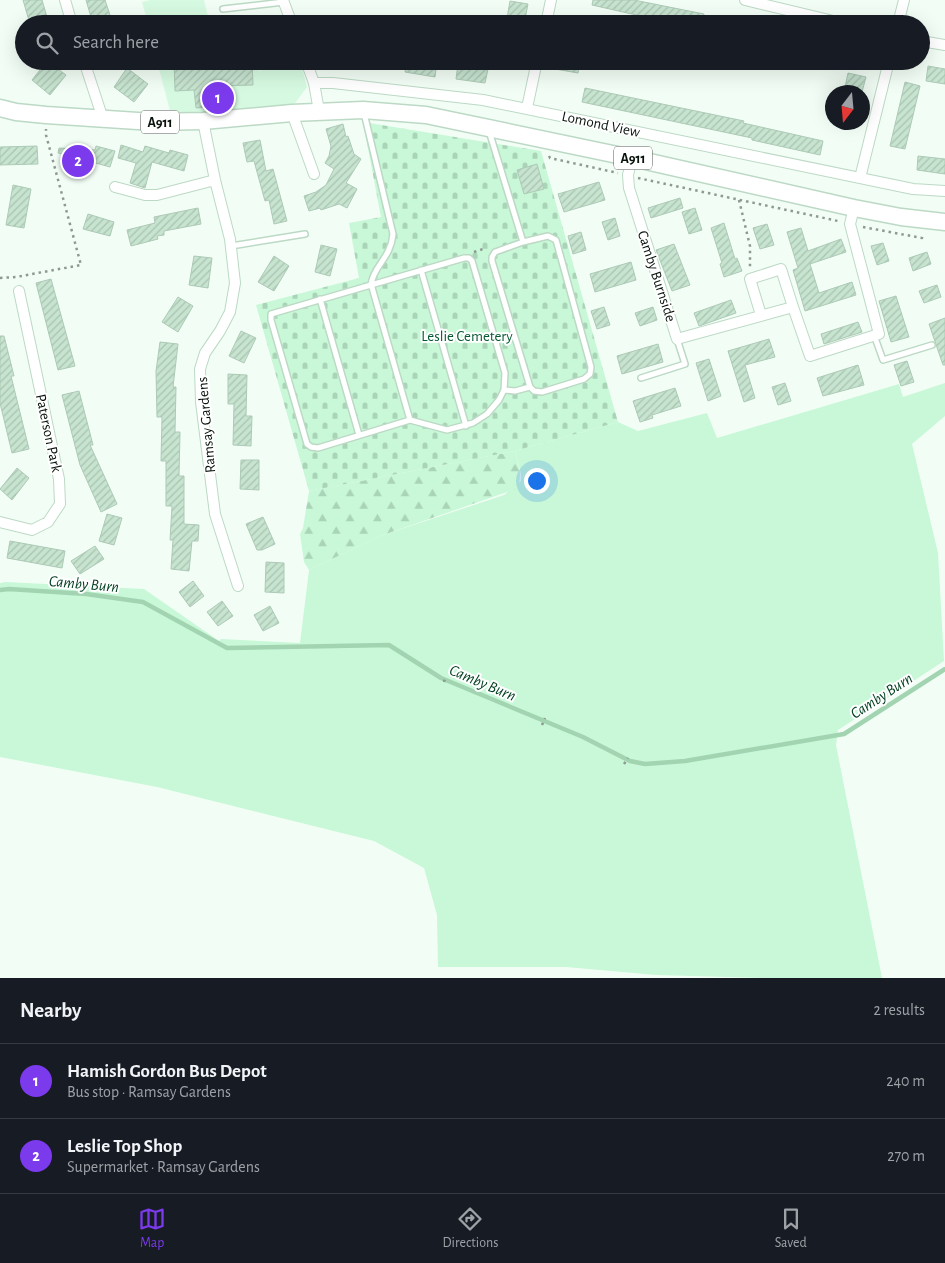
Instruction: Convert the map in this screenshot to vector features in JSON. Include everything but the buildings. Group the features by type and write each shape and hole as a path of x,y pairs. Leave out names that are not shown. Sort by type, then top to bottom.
{"main road":[{"name":"A911","path":"0,108 46,115 153,122 203,121 319,111 363,110 426,115 487,126 854,208 937,221"}],"street":[{"path":"65,0 69,15"},
{"path":"548,15 551,0"},
{"path":"745,0 808,15"},
{"path":"900,15 904,0"},
{"path":"284,1 289,15"},
{"path":"930,42 945,45"},
{"path":"87,70 103,119"},
{"path":"309,70 314,83 319,111"},
{"path":"527,108 535,70"},
{"path":"860,178 887,70"},
{"name":"Lomond View","path":"314,83 333,83 483,100 722,151 913,189 945,191"},
{"path":"292,113 314,174"},
{"name":"Ramsay Gardens","path":"203,121 214,180 231,246 235,283 230,312 220,331 204,353 200,369 201,402 215,514 238,586"},
{"name":"Camby Burnside","path":"632,158 628,175 629,188 677,339 793,307"},
{"path":"116,187 145,195 157,195 214,180"},
{"path":"761,315 750,279 782,269 810,356 879,334 850,224 854,208"},
{"name":"Paterson Park","path":"0,522 32,530 48,522 60,504 59,479 19,291"}],"lane":[{"path":"223,9 284,1"},
{"path":"363,110 393,234 390,252 375,273 371,284 410,420"},
{"path":"487,126 523,242"},
{"path":"231,246 305,234"},
{"path":"548,236 554,238 557,242 591,367 590,374 584,379 542,392 534,392 530,387 492,261 493,254 498,250 523,242 548,236"},
{"path":"464,258 469,258 472,261 504,373 504,390 499,400 480,420 466,426 447,430 410,420 314,448 307,444 270,317 275,312 421,270 464,258"},
{"path":"421,270 466,426"},
{"path":"320,299 359,435"},
{"path":"874,335 883,360 932,345"},
{"path":"641,378 684,364 677,339"},
{"path":"504,390 515,391 530,387"}],"path":[{"path":"0,278 16,277 81,265 46,135 46,115"},
{"path":"547,150 550,158 922,238 937,221"},
{"path":"739,200 750,246 750,279"},
{"path":"469,258 473,252 484,248 493,254"},
{"path":"542,725 545,718"},
{"path":"624,764 628,758"}],"shaded area":[{"path":"150,0 204,0 208,15 146,15 142,2"},
{"path":"159,70 302,70 307,87 293,106 171,115"}],"green space":[{"name":"Leslie Cemetery","path":"363,122 541,151 618,422 515,451 309,491 256,305 359,278 349,223 381,217"},
{"path":"945,383 945,416 912,444 938,553 944,661 838,730 836,745 882,978 763,978 656,975 566,967 438,967 437,915 424,868 374,841 157,787 0,757 0,583 144,589 219,641 221,639 300,643 309,570 380,536 504,495 521,481 515,451 618,422 638,431 707,413 717,438 899,384 903,397"},
{"path":"515,451 520,475 516,489 380,536 309,570 304,562 300,534 303,528 309,491"}],"waterway":[{"name":"Camby Burn","path":"0,590 86,594 143,602 227,648 389,645 441,678 583,737 630,761 645,764 685,761 844,734 945,669"}],"place":[{"name":"Hamish Gordon Bus Depot","path":"218,98"},
{"name":"Leslie Top Shop","path":"78,161"}]}
